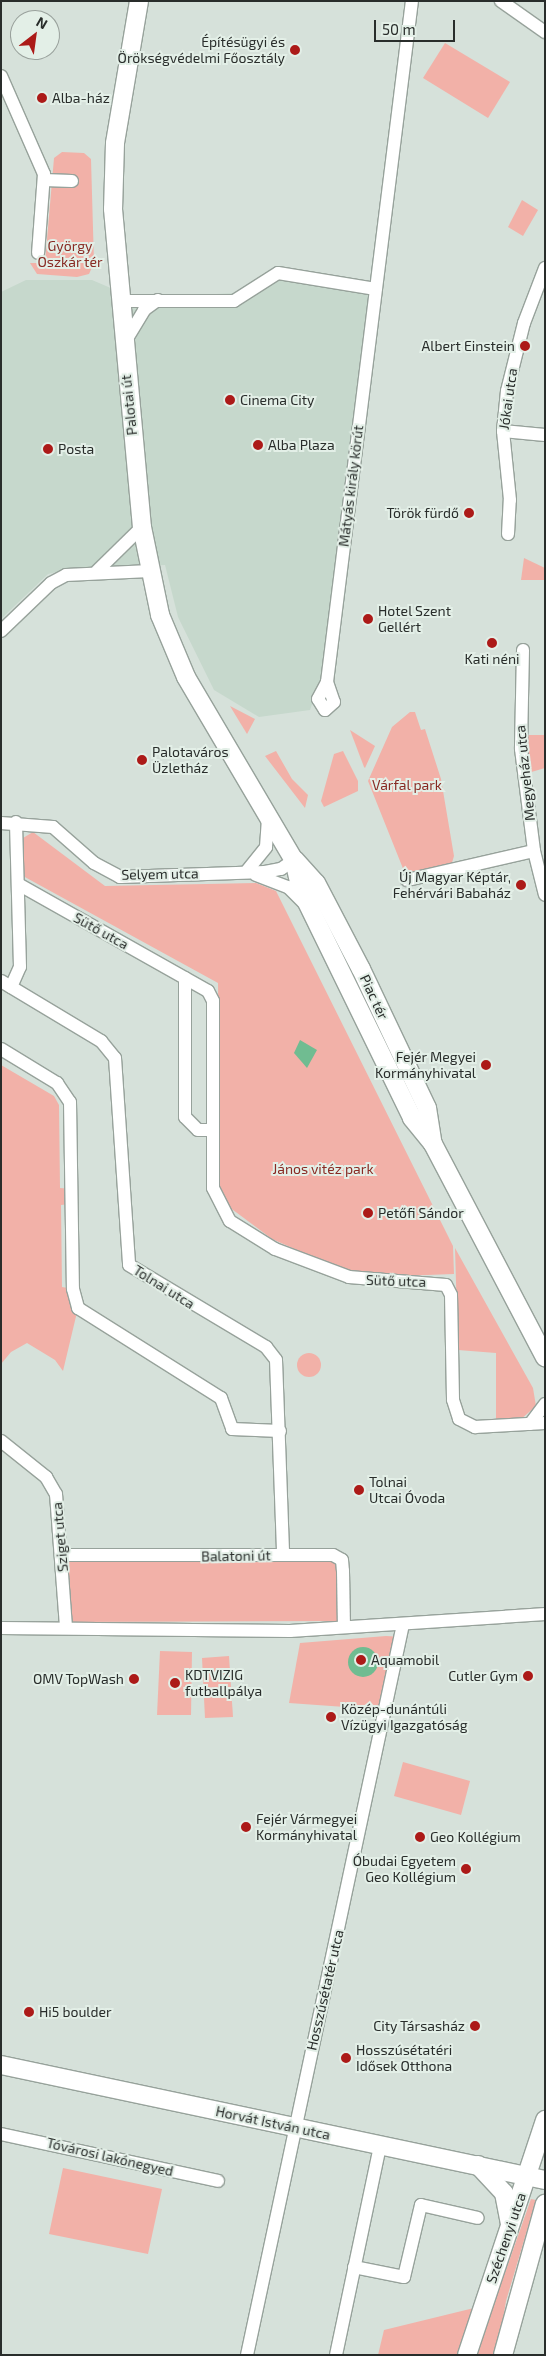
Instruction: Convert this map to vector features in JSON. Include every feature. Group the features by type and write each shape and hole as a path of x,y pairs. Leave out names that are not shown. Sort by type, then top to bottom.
{"main road":[{"name":"Palotai út","path":"139,1 113,169 120,301 142,527 150,571 174,652 252,786"},
{"name":"Piac tér","path":"252,786 268,810 294,860 312,912 412,1118 433,1144 543,1353"},
{"name":"Piac tér","path":"294,860 316,883 361,969 427,1108 433,1144"},
{"name":"Horvát István utca","path":"1,2065 536,2178"},
{"name":"Széchenyi utca","path":"467,2355 510,2224 536,2178 545,2120"},
{"path":"478,2165 504,2194 510,2224"},
{"name":"Széchenyi utca","path":"503,2355 544,2211"}],"street":[{"name":"Mátyás király körút","path":"327,682 412,1"},
{"path":"501,1 545,32"},
{"path":"1,76 44,180 38,253"},
{"path":"44,180 72,181"},
{"name":"Jókai utca","path":"508,534 510,500 503,431 514,360 545,268"},
{"path":"120,301 220,301 241,298 278,274 376,289"},
{"path":"124,345 144,310 158,300"},
{"path":"503,431 545,435"},
{"path":"97,571 142,527"},
{"path":"1,631 58,578 97,571 150,571"},
{"name":"Megyeház utca","path":"523,650 521,749 534,851 545,896"},
{"path":"246,872 266,847 268,810"},
{"path":"6,984 20,967 16,822"},
{"name":"Selyem utca","path":"1,823 16,822 52,827 116,876 246,872 281,869 294,860"},
{"path":"407,880 534,851"},
{"name":"Selyem utca","path":"246,872 288,887 312,912"},
{"name":"Sütő utca","path":"18,884 208,991 213,1001 213,1188 230,1221 275,1249 349,1277 446,1285 451,1295 455,1411 465,1424 545,1423"},
{"path":"184,978 185,1117 198,1130 213,1130"},
{"name":"Tolnai utca","path":"6,984 101,1041 115,1058 118,1085 125,1259 135,1272 272,1353 278,1371 283,1555"},
{"path":"1,1049 66,1092 72,1200 74,1289 78,1308 221,1398 232,1429 280,1431"},
{"path":"530,1424 545,1404"},
{"name":"Sziget utca","path":"1,1441 50,1482 56,1494 66,1628"},
{"name":"Balatoni út","path":"62,1555 333,1555 342,1560 344,1627"},
{"path":"1,1628 290,1631 545,1614"},
{"name":"Hosszúsétatér utca","path":"247,2355 403,1624"},
{"name":"Tóvárosi lakónegyed","path":"1,2134 218,2181"},
{"path":"336,2355 380,2146"},
{"path":"354,2267 404,2277 421,2205 478,2218"}],"shaded area":[{"path":"279,267 370,281 321,679 310,710 259,717 214,690 178,617 165,565 73,568 48,574 1,619 1,292 26,280 92,280 134,298 237,293"},
{"path":"300,1040 317,1050 307,1068 294,1053"},
{"path":"363,1647 374,1651 378,1662 374,1673 363,1677 352,1673 348,1662 352,1651"}],"green space":[{"path":"445,43 510,82 488,118 423,78"},
{"name":"György Oszkár tér","path":"62,152 84,153 91,159 94,263 89,274 77,277 37,274 30,263 45,263 54,158"},
{"path":"522,200 538,210 523,236 508,227"},
{"path":"524,558 545,568 545,580 521,580"},
{"path":"230,706 255,719 247,734 236,716"},
{"name":"Várfal park","path":"410,712 415,712 421,730 425,729 441,779 454,856 451,866 406,876 368,781 392,727"},
{"path":"350,730 375,746 365,768 364,767"},
{"path":"524,735 545,735 545,768 528,773"},
{"path":"276,751 292,779 308,795 305,808 265,756"},
{"path":"343,751 358,781 358,791 324,807 321,801 334,754"},
{"name":"János vitéz park","path":"33,832 105,886 256,883 276,891 453,1246 454,1274 373,1277 331,1265 272,1239 229,1207 220,1190 218,983 23,876 23,838"},
{"path":"1,1065 54,1096 59,1105 60,1188 72,1189 70,1204 61,1205 62,1287 73,1289 78,1308 63,1371 55,1360 27,1343 11,1352 1,1364"},
{"path":"455,1248 533,1388 536,1406 520,1420 496,1421 496,1353 458,1350"},
{"path":"309,1353 317,1357 321,1365 317,1373 309,1377 301,1373 297,1365 301,1357"},
{"path":"66,1559 336,1561 339,1621 69,1622"},
{"path":"386,1636 403,1637 387,1710 289,1703 300,1643"},
{"name":"KDTVIZIG futballpálya","path":"160,1651 192,1652 191,1715 157,1715"},
{"path":"229,1656 233,1717 205,1718 202,1658"},
{"path":"403,1762 470,1781 461,1815 394,1796"},
{"path":"63,2168 162,2189 148,2254 49,2234"},
{"path":"531,2199 536,2200 506,2301 497,2355 476,2355"},
{"path":"474,2308 461,2355 378,2355 384,2330"}],"place":[{"name":"Építésügyi és Örökségvédelmi Főosztály","path":"295,50"},
{"name":"Alba-ház","path":"42,98"},
{"name":"Albert Einstein","path":"525,346"},
{"name":"Cinema City","path":"230,400"},
{"name":"Alba Plaza","path":"258,445"},
{"name":"Posta","path":"48,449"},
{"name":"Török fürdő","path":"469,513"},
{"name":"Hotel Szent Gellért","path":"368,619"},
{"name":"Kati néni","path":"492,643"},
{"name":"Palotaváros Üzletház","path":"142,760"},
{"name":"Új Magyar Képtár, Fehérvári Babaház","path":"521,885"},
{"name":"Fejér Megyei Kormányhivatal","path":"486,1065"},
{"name":"Petőfi Sándor","path":"368,1213"},
{"name":"Tolnai Utcai Óvoda","path":"359,1490"},
{"name":"Aquamobil","path":"361,1660"},
{"name":"Cutler Gym","path":"528,1676"},
{"name":"OMV TopWash","path":"134,1679"},
{"name":"KDTVIZIG futballpálya","path":"175,1683"},
{"name":"Közép-dunántúli Vízügyi Igazgatóság","path":"331,1717"},
{"name":"Fejér Vármegyei Kormányhivatal","path":"246,1827"},
{"name":"Geo Kollégium","path":"420,1837"},
{"name":"Óbudai Egyetem Geo Kollégium","path":"466,1869"},
{"name":"Hi5 boulder","path":"29,2012"},
{"name":"City Társasház","path":"475,2026"},
{"name":"Hosszúsétatéri Idősek Otthona","path":"346,2058"}]}
